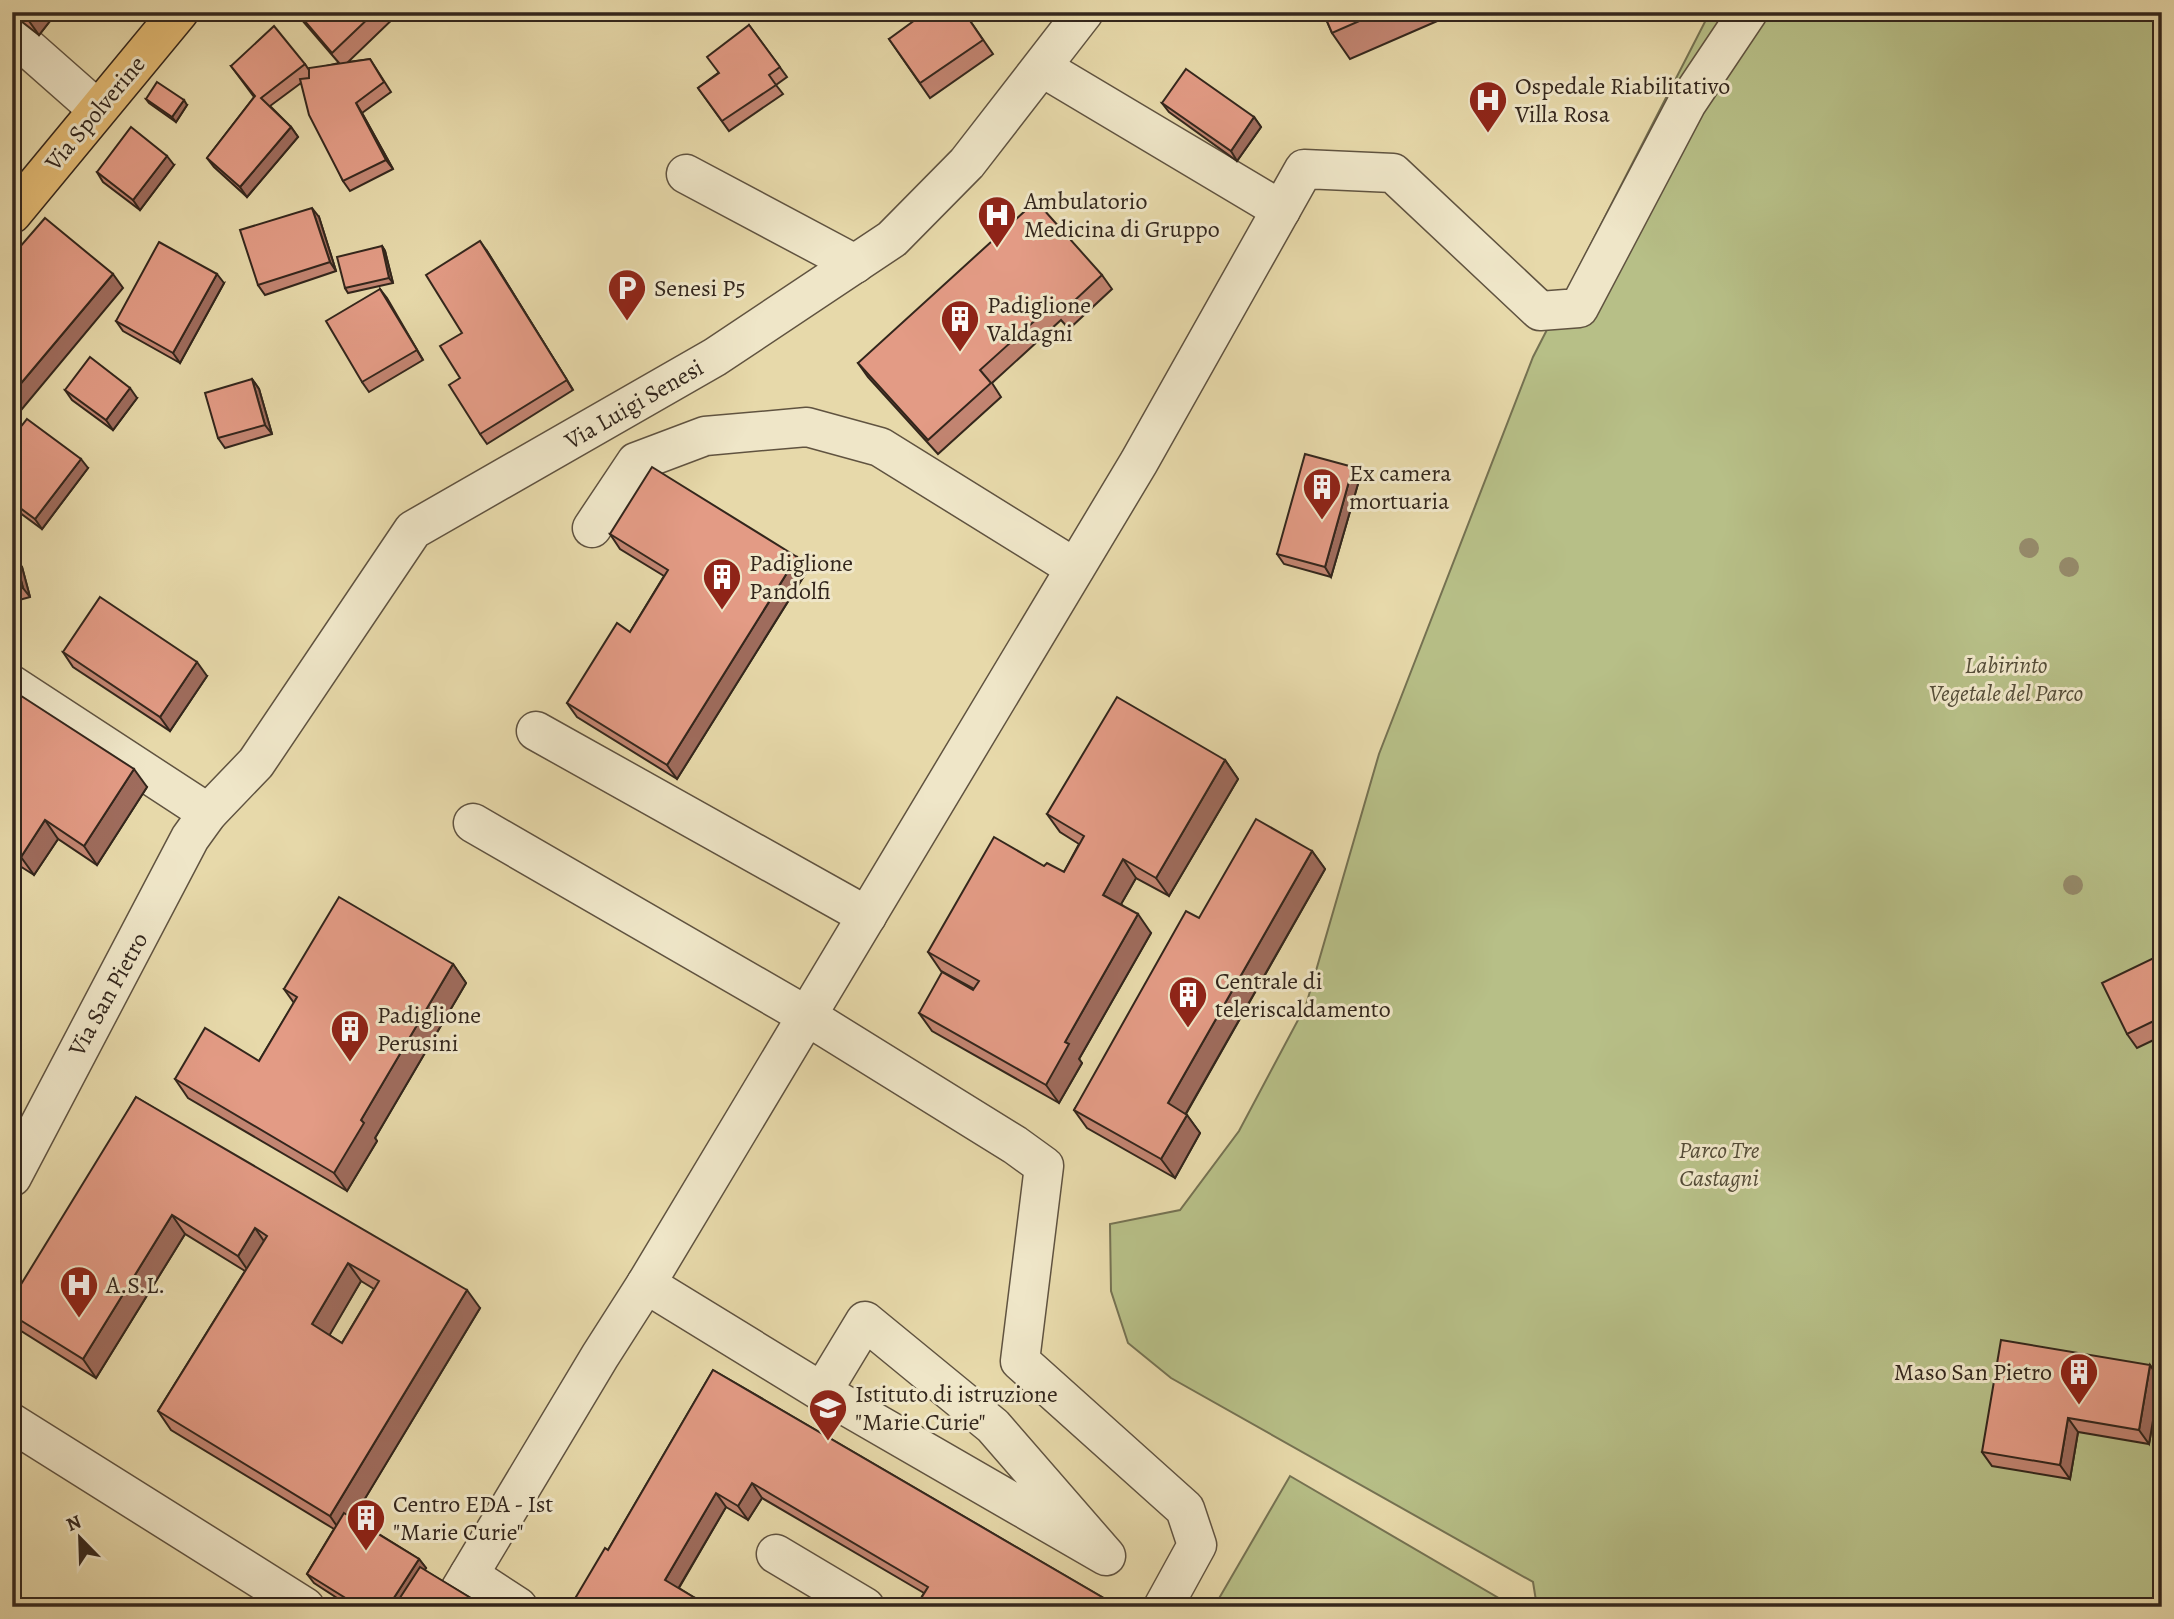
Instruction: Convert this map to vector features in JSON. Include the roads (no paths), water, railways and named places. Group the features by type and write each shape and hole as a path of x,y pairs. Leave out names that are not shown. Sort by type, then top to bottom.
{"main road":[{"name":"Via Spolverine","path":"12,214 179,12"}],"street":[{"name":"Via Luigi Senesi","path":"208,813 256,763 413,530 715,357 892,239 967,163 1084,12"},
{"path":"512,1605 463,1584 1139,462 1304,169 1393,173 1540,312 1579,308 1687,103 1748,12"},
{"path":"12,34 97,109"},
{"path":"1043,68 1281,210"},
{"path":"685,174 855,264"},
{"path":"592,528 636,462 705,436 807,426 880,447 1075,568"},
{"path":"12,685 208,813"},
{"path":"536,731 867,916"},
{"name":"Via San Pietro","path":"12,1177 190,838 208,813"},
{"path":"473,823 807,1016 1015,1145 1044,1166 1020,1360 1185,1510 1198,1545 1163,1607"},
{"path":"646,1284 822,1392 1106,1556 993,1426 865,1321 822,1392"},
{"path":"12,1423 305,1607"},
{"path":"776,1554 865,1607"}],"place":[{"name":"Ospedale Riabilitativo Villa Rosa","path":"1488,134"},
{"name":"Ambulatorio Medicina di Gruppo","path":"997,249"},
{"name":"Senesi P5","path":"627,322"},
{"name":"Padiglione Valdagni","path":"960,353"},
{"name":"Ex camera mortuaria","path":"1322,521"},
{"name":"Padiglione Pandolfi","path":"722,611"},
{"name":"Centrale di teleriscaldamento","path":"1188,1029"},
{"name":"Padiglione Perusini","path":"350,1063"},
{"name":"A.S.L.","path":"79,1319"},
{"name":"Maso San Pietro","path":"2079,1406"},
{"name":"Istituto di istruzione \"Marie Curie\"","path":"828,1442"},
{"name":"Centro EDA - Ist \"Marie Curie\"","path":"366,1552"}],"park label":[{"name":"Labirinto Vegetale del Parco","path":"2006,679"},
{"name":"Parco Tre Castagni","path":"1719,1164"}]}
